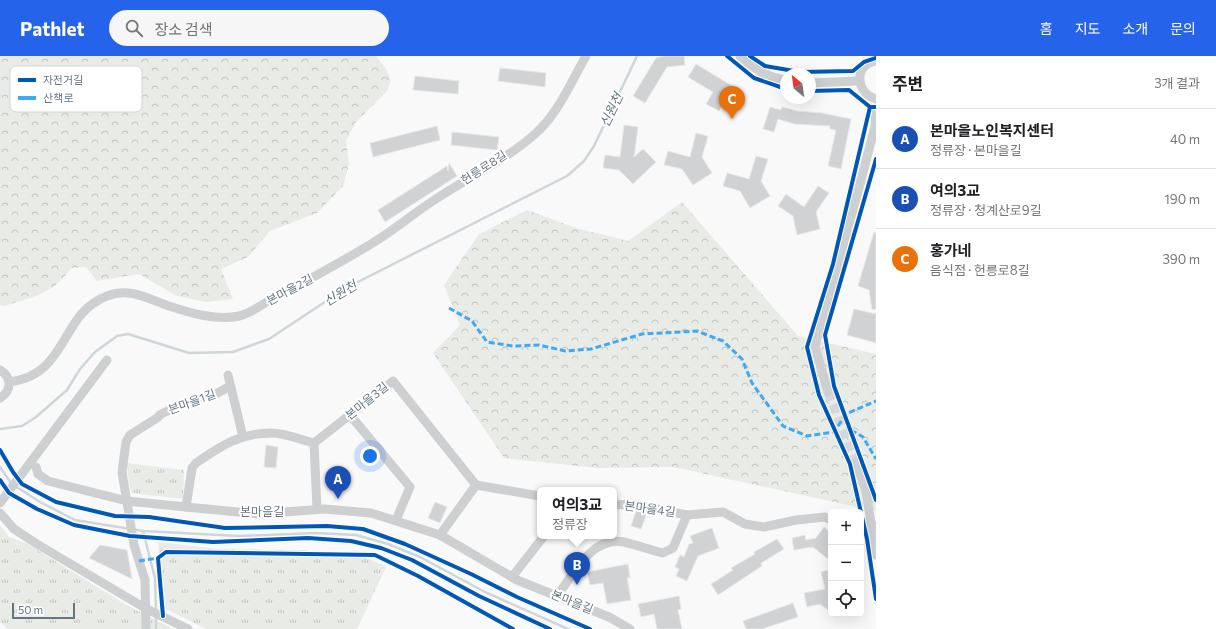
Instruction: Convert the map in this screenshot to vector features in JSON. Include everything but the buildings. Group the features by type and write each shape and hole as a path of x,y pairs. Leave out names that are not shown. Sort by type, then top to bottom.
{"street":[{"name":"헌릉로8길","path":"355,252 372,243 438,197 504,156 535,134 549,119 586,56"},
{"path":"740,56 754,70 780,79"},
{"path":"876,61 867,64 862,68 859,81 863,91 868,96 876,99"},
{"path":"816,83 859,81"},
{"path":"828,392 815,346 859,188 874,126 876,111"},
{"name":"본마을2길","path":"9,382 22,381 37,374 59,351 72,325 87,308 108,295 127,292 147,297 167,306 202,316 239,316 255,309 355,252"},
{"path":"2,501 31,467 107,360"},
{"path":"0,370 5,373 9,382 8,392 0,398"},
{"path":"228,375 243,437"},
{"name":"본마을3길","path":"314,443 392,381 476,485"},
{"name":"본마을1길","path":"148,609 145,580 134,545 122,462 126,442 130,435 161,414 185,403 216,394 230,386"},
{"path":"350,415 410,487 396,520"},
{"path":"186,507 192,468 196,463 229,441 243,437 272,433 314,443 317,507"},
{"path":"856,462 866,491 876,555"},
{"name":"본마을길","path":"31,467 48,481 128,505 186,507 258,514 317,507 371,513 440,535 512,576 609,617 630,629"},
{"path":"440,535 476,485 537,495"},
{"name":"본마을4길","path":"617,505 633,504 687,515 723,512 745,524 764,527 803,520 828,519"},
{"path":"0,513 14,529 37,544 148,609 188,629"},
{"path":"557,596 591,551 604,544 623,542 663,553 668,552 673,548 687,515"},
{"path":"864,524 872,524"},
{"path":"512,576 542,539"},
{"path":"146,629 148,609"}],"green space":[{"path":"0,56 376,56 386,69 391,80 387,91 356,122 346,141 349,164 343,186 317,213 270,231 248,257 221,269 233,299 206,302 177,296 139,274 97,281 86,267 71,268 57,284 33,297 4,306 0,305"},
{"path":"682,202 798,336 876,354 876,511 673,467 598,468 504,458 433,353 460,325 444,285 479,234 527,210 576,228 628,241"},
{"path":"126,463 184,470 183,499 131,493"},
{"path":"0,525 9,537 26,543 123,603 173,629 8,629 0,622"},
{"path":"158,542 218,549 300,550 365,557 386,567 357,629 206,629 164,608"}],"waterway":[{"name":"신원천","path":"0,429 22,426 36,417 67,390 80,369 95,352 117,336 128,334 189,353 233,352 269,339 346,288 567,176 584,161 594,146 637,56"},
{"path":"0,467 11,483"},
{"path":"15,486 40,502 75,520 143,531 239,536 315,533 356,535 388,544 420,557 485,592 568,629"},
{"path":"143,531 155,578 156,611"},
{"path":"156,616 156,629"}],"tunnel":[{"path":"828,392 856,462"}],"marked path":[{"path":"449,308 472,321 487,342 513,346 539,345 565,351 591,349 642,334 697,331 723,341 742,359 752,383 783,426 807,436 834,432 846,414 876,401"},
{"path":"851,430 863,437 876,459"},
{"path":"139,561 158,558"}],"cycle path":[{"path":"727,56 754,78 780,87"},
{"path":"750,56 765,66 800,72 853,71 864,62 876,58"},
{"path":"816,91 849,90 870,107 875,107"},
{"path":"870,107 833,264 807,347 819,395 850,464 867,539 876,599"},
{"path":"876,159 825,335 834,386 876,500"},
{"path":"0,450 22,484 56,502 115,516 149,517 225,528 327,526 363,529 405,544 517,597 590,629"},
{"path":"0,480 9,493 37,509 74,525 130,536 213,542 308,538 351,541 381,548 412,560 479,596 550,629"},
{"path":"163,616 158,558 166,552 375,555 418,576 513,629"}],"place":[{"name":"홍가네","path":"732,119"},
{"name":"본마을노인복지센터","path":"338,499"},
{"name":"여의3교","path":"577,585"}]}
